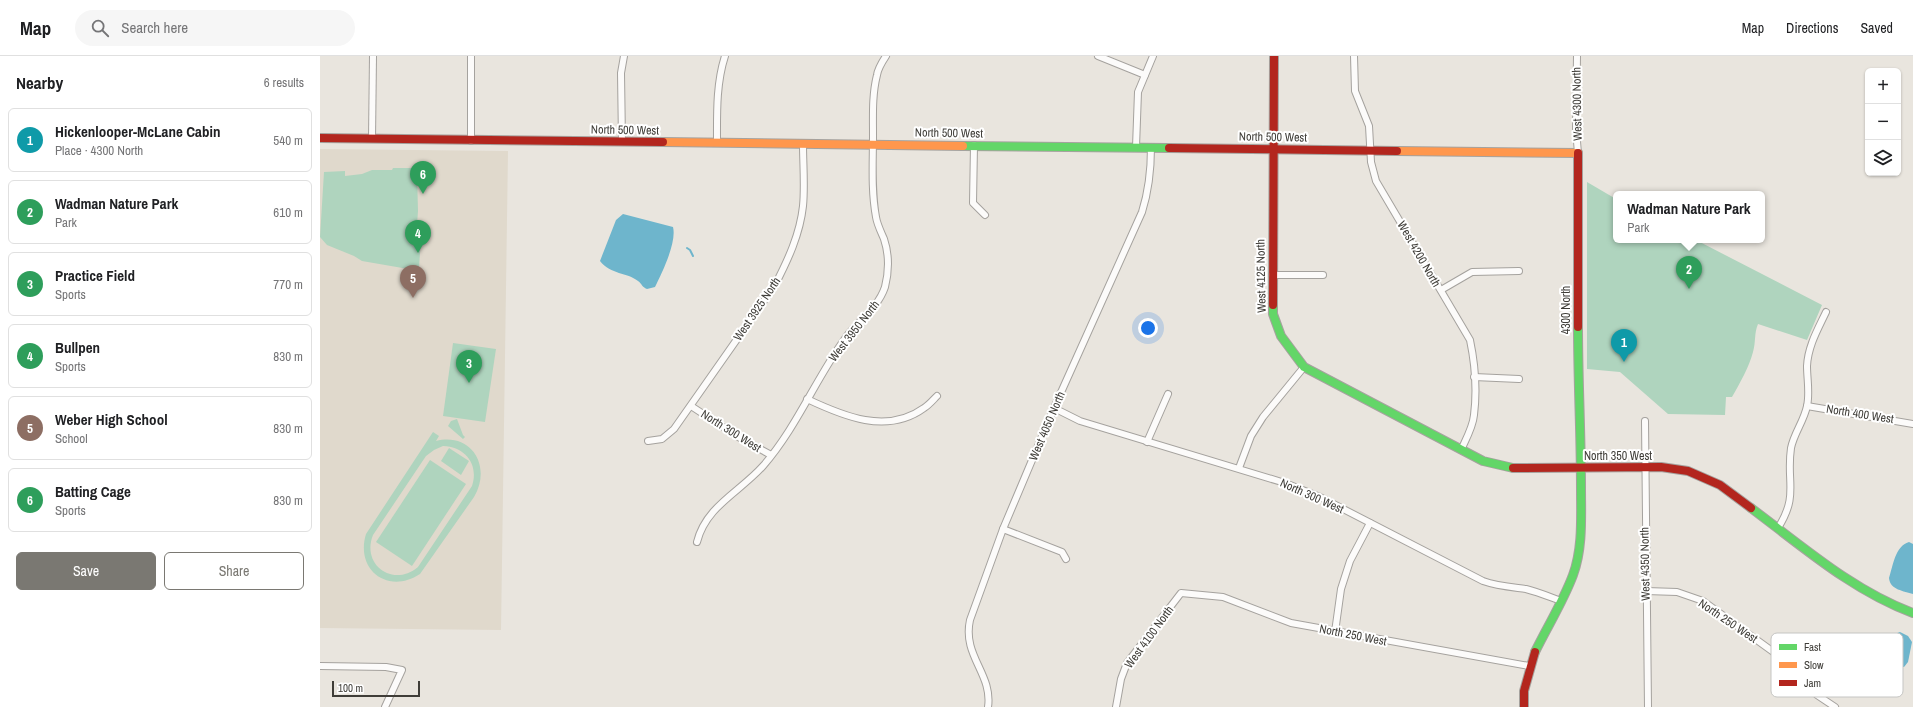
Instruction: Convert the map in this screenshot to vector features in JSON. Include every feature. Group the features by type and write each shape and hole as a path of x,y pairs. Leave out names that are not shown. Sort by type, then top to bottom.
{"street":[{"path":"372,139 374,56"},
{"path":"471,56 471,140"},
{"path":"622,142 621,73 624,56"},
{"path":"717,143 720,71 725,56"},
{"name":"West 3950 North","path":"697,542 700,530 708,516 720,503 752,478 771,455 799,415 807,399 847,335 877,303 885,288 888,258 876,219 873,202 873,144 874,91 877,74 886,56"},
{"path":"1098,56 1145,75"},
{"path":"1136,147 1136,107 1138,92 1153,56"},
{"name":"West 4125 North","path":"1274,56 1273,314 1278,330 1292,354 1304,367"},
{"name":"West 4200 North","path":"1354,56 1355,91 1369,126 1370,151 1376,181 1470,340 1474,361 1474,415 1470,431 1461,450"},
{"name":"West 4300 North","path":"1577,56 1576,130 1578,153"},
{"name":"North 500 West","path":"320,138 1578,153"},
{"name":"West 3925 North","path":"648,441 662,439 674,430 775,285 788,260 798,231 803,206 803,144"},
{"path":"974,145 973,203 985,215"},
{"name":"West 4050 North","path":"988,707 986,682 970,646 968,630 1003,529 1054,408 1142,212 1147,197 1150,176 1151,147"},
{"name":"4300 North","path":"1524,707 1524,691 1529,666 1540,638 1561,601 1573,575 1579,551 1581,526 1581,468 1578,394 1578,153"},
{"path":"1441,290 1472,272 1519,272"},
{"path":"1272,275 1323,275"},
{"path":"1778,528 1786,516 1791,502 1791,450 1794,436 1807,406 1807,364 1809,351 1826,312"},
{"path":"1239,468 1251,436 1263,417 1304,367"},
{"name":"North 350 West","path":"1304,367 1483,461 1513,468 1661,467 1688,471 1720,485 1855,584 1899,608 1913,613"},
{"path":"1474,377 1519,379"},
{"path":"1146,442 1168,394"},
{"path":"807,399 856,419 884,421 903,418 924,409 938,396"},
{"name":"North 300 West","path":"692,406 740,438 771,455"},
{"name":"North 400 West","path":"1807,406 1913,424"},
{"name":"North 300 West","path":"1054,408 1080,421 1285,483 1320,497 1483,581 1501,587 1536,592 1561,601"},
{"name":"West 4350 North","path":"1645,421 1644,467 1648,707"},
{"path":"1335,632 1341,589 1350,561 1370,523"},
{"path":"1003,529 1062,552 1066,560"},
{"name":"North 250 West","path":"1646,591 1677,592 1703,601 1771,650"},
{"name":"North 250 West","path":"1181,593 1223,597 1291,623 1529,666"},
{"name":"West 4100 North","path":"1118,707 1121,679 1127,663 1181,593"},
{"path":"320,666 386,667 402,670 385,707"},
{"name":"North 250 West","path":"1820,697 1835,707"}],"shaded area":[{"path":"320,149 508,151 501,630 320,628"}],"green space":[{"path":"393,168 411,168 417,173 418,211 416,238 421,238 419,268 415,268 414,270 362,261 354,256 327,245 320,237 324,172 345,171 345,176 362,174 372,170 392,170"},
{"path":"1587,182 1613,197 1613,243 1702,243 1822,305 1807,340 1758,324 1753,352 1747,369 1732,397 1726,397 1725,415 1668,414 1620,372 1587,369"},
{"path":"453,343 496,349 485,422 443,416"},
{"path":"457,419 465,437 463,439 448,426 451,421"},
{"path":"433,432 439,436 436,441 449,440 460,442 469,447 475,454 481,474 479,486 474,497 420,574 408,580 397,582 386,580 377,575 370,568 365,558 364,547 366,534","holes":["443,446 451,447 469,458 474,471 472,486 418,567 408,573 399,575 390,574 382,570 375,564 371,556 370,546 373,535 426,456"]},
{"path":"449,448 469,461 461,475 441,461"},
{"path":"430,460 466,484 412,566 376,542"}],"water":[{"path":"623,214 673,227 674,233 671,249 655,287 647,289 634,278 609,269 600,261 616,220"},
{"path":"1909,542 1913,544 1913,594 1895,588 1890,582 1889,578 1893,562 1898,552 1904,544"},
{"path":"1903,634 1908,636 1912,642 1908,662 1904,667"}],"waterway":[{"path":"687,248 693,256"}],"traffic: fast":[{"path":"963,146 1169,148"},
{"path":"1273,305 1273,314 1281,336 1304,367 1483,461 1513,468"},
{"path":"1535,652 1569,585 1576,565 1580,543 1581,468 1578,327"},
{"path":"1751,508 1849,580 1891,604 1913,613"}],"traffic: slow":[{"path":"663,142 963,146"},
{"path":"1397,151 1578,153"}],"traffic: jam":[{"path":"1273,305 1274,56"},
{"path":"320,138 663,142"},
{"path":"1169,148 1397,151"},
{"path":"1578,153 1578,327"},
{"path":"1513,468 1661,467 1688,471 1720,485 1751,508"},
{"path":"1524,707 1524,691 1535,652"}],"place":[{"name":"Batting Cage","path":"423,194"},
{"name":"Bullpen","path":"418,253"},
{"name":"Wadman Nature Park","path":"1689,289"},
{"name":"Weber High School","path":"413,298"},
{"name":"Hickenlooper-McLane Cabin","path":"1624,362"},
{"name":"Practice Field","path":"469,383"}]}
